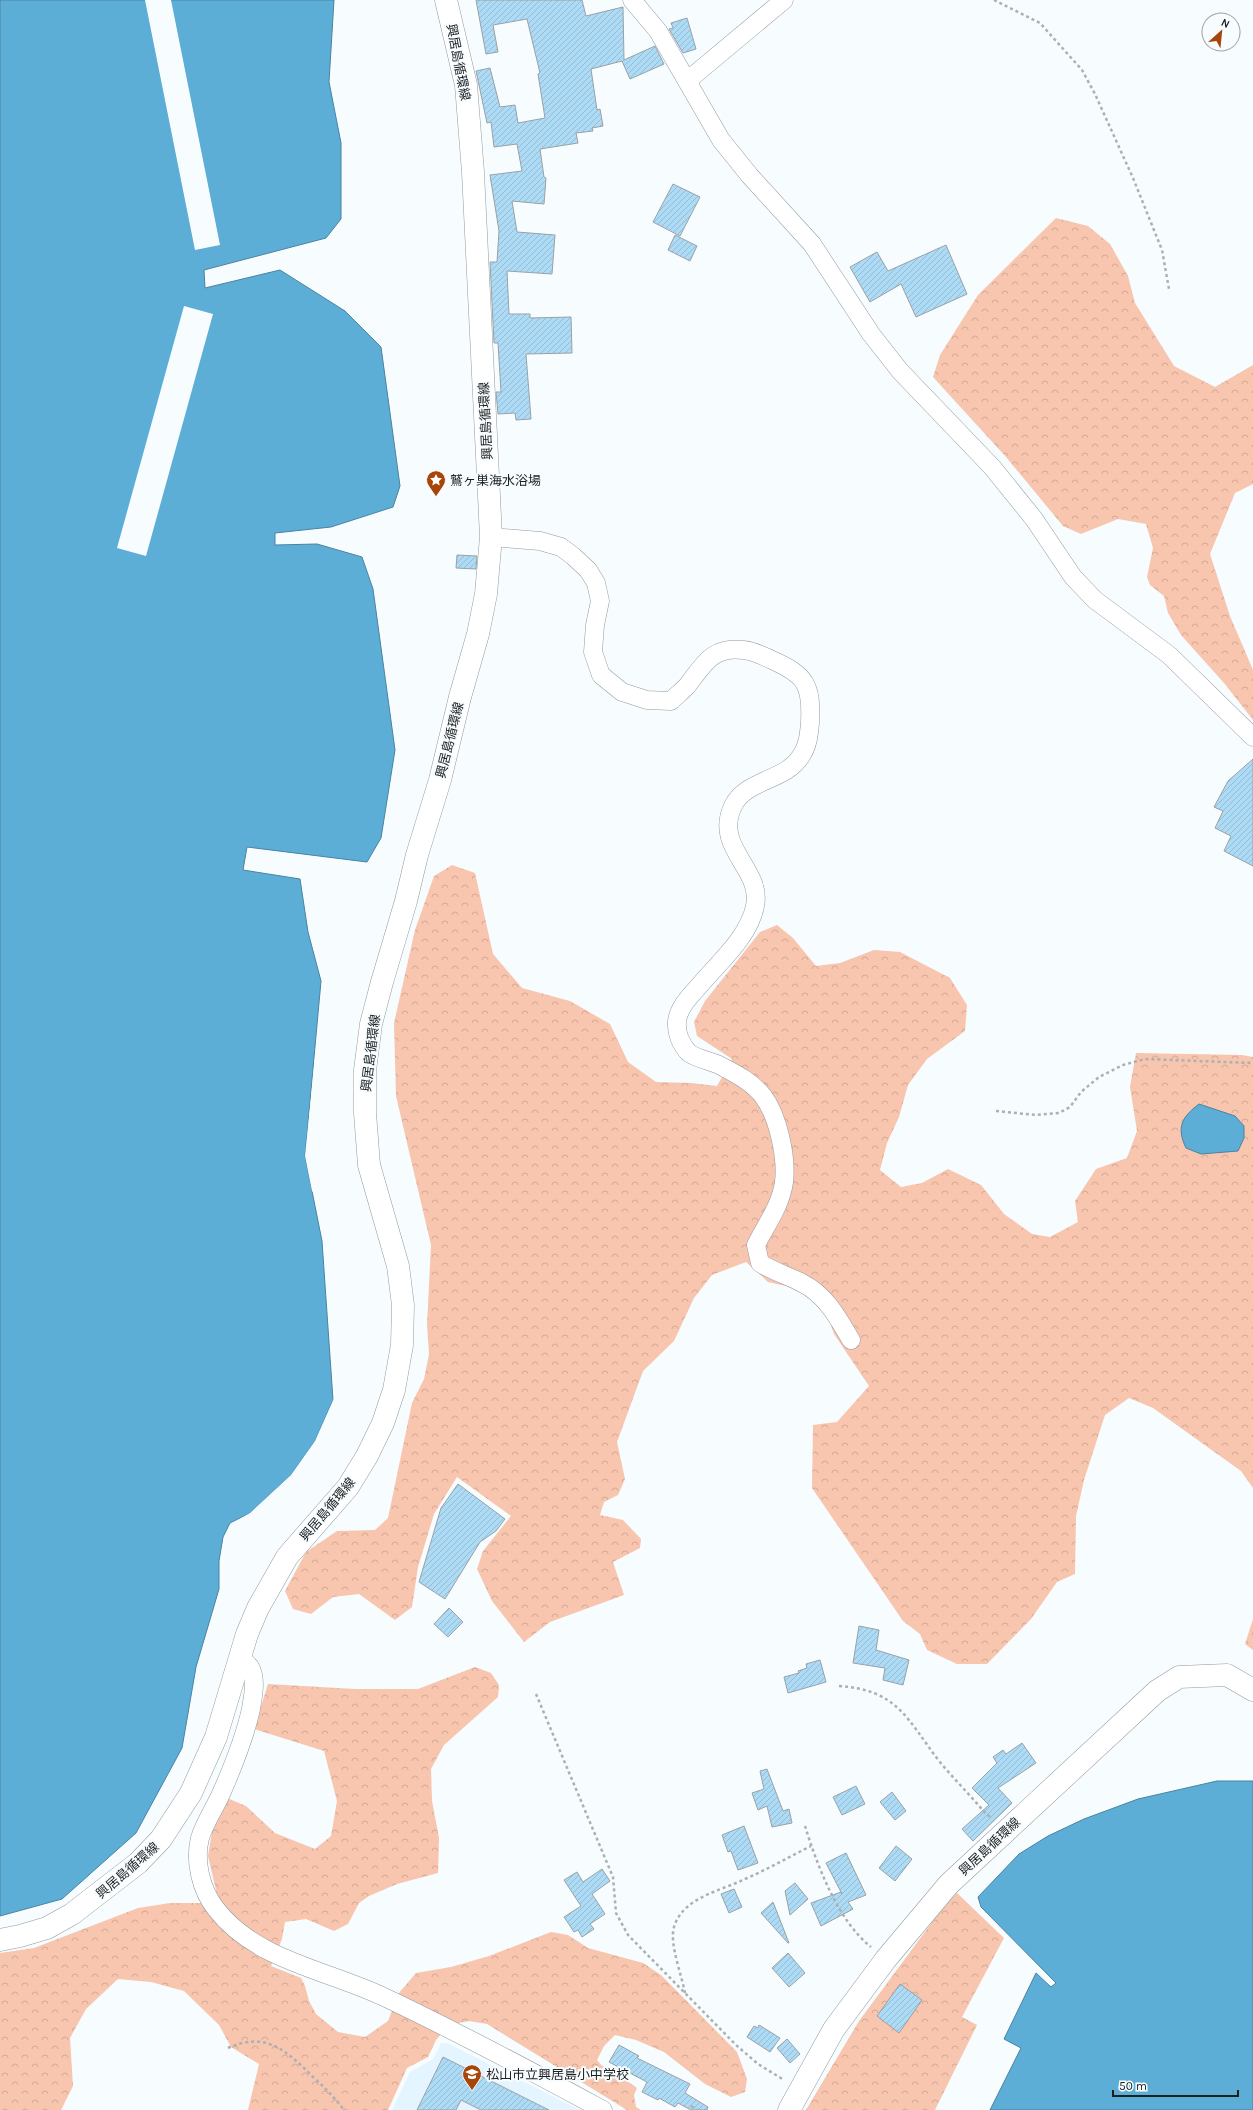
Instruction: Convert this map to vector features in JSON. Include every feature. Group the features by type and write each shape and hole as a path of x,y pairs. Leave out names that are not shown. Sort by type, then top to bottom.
{"main road":[{"name":"興居島循環線","path":"0,1940 47,1928 72,1914 138,1863 161,1839 191,1793 213,1744 239,1657 258,1608 287,1557 348,1487 367,1456 383,1423 394,1390 402,1345 403,1305 398,1266 369,1165 365,1113 365,1070 371,1024 378,996 417,855 440,780 460,697 478,634 486,594 491,536 473,172 466,93 446,0"},
{"name":"興居島循環線","path":"789,2110 834,2029 886,1959 949,1884 1157,1691 1179,1677 1227,1675 1253,1690"}],"street":[{"path":"632,0 658,30 721,140 750,176 812,244 871,334 900,371 992,467 1034,518 1073,577 1095,600 1169,655 1253,737"},
{"path":"687,81 784,0"},
{"path":"491,536 540,541 560,547 588,570 596,583 600,601 595,625 593,652 601,675 622,692 647,700 671,701 686,686 698,668 711,656 732,648 750,650 794,670 806,684 811,704 809,737 801,756 788,770 747,790 734,804 728,820 730,842 757,890 756,905 750,923 734,946 684,1003 677,1020 678,1038 690,1054 714,1062 746,1080 763,1096 776,1121 782,1145 784,1182 777,1205 756,1245 760,1263 775,1273 802,1283 817,1292 834,1311 851,1340"},
{"path":"239,1657 250,1668 254,1682 253,1699 244,1738 235,1763 200,1838 198,1863 202,1884 215,1908 234,1929 257,1945 283,1958 383,1996 603,2110"}],"path":[{"path":"994,0 1040,23 1082,70 1095,94 1134,178 1159,243 1169,289"},
{"path":"996,1111 1036,1115 1059,1113 1070,1107 1081,1092 1099,1077 1123,1065 1144,1059 1253,1063"},
{"path":"839,1686 856,1687 876,1693 892,1702 904,1712 940,1762 986,1814 1007,1829"},
{"path":"536,1694 613,1876 616,1913 628,1935 736,2045 758,2064 800,2089"},
{"path":"804,1826 811,1846 831,1891 857,1936 886,1959"},
{"path":"686,1994 673,1939 674,1928 680,1915 702,1897 745,1879 811,1846"},
{"path":"228,2048 241,2042 254,2041 274,2044 291,2055 334,2097 344,2110"},
{"path":"691,2106 697,2110"}],"shaded area":[{"name":"松山市立興居島小中学校","path":"441,2043 447,2043 580,2110 392,2110 410,2072 433,2059"}],"green space":[{"path":"1056,218 1088,226 1110,244 1128,276 1135,303 1174,366 1215,387 1253,365 1253,484 1235,493 1210,554 1230,616 1253,670 1253,720 1224,683 1181,635 1168,613 1164,596 1150,585 1147,577 1153,548 1146,524 1118,519 1081,534 1063,526 1006,457 933,377 940,355 978,295"},
{"path":"452,865 475,873 493,954 522,988 570,1001 610,1024 628,1062 656,1082 691,1083 717,1086 732,1059 697,1036 694,1022 705,1001 760,932 777,925 793,938 816,966 840,963 874,950 900,952 950,978 967,1005 965,1031 927,1059 908,1085 899,1117 887,1143 880,1170 901,1187 922,1183 948,1169 981,1185 1004,1214 1032,1234 1050,1237 1078,1222 1075,1201 1096,1169 1127,1158 1137,1131 1130,1087 1136,1053 1242,1055 1253,1057 1253,1488 1241,1471 1153,1408 1129,1398 1105,1415 1084,1480 1076,1516 1075,1574 1057,1582 1031,1619 987,1664 957,1664 927,1650 920,1634 903,1621 812,1488 813,1425 837,1422 869,1386 834,1334 829,1320 810,1297 786,1286 768,1282 746,1262 712,1275 694,1298 674,1341 643,1371 617,1442 625,1479 618,1495 604,1502 600,1515 623,1520 641,1539 640,1548 613,1562 624,1595 550,1622 524,1642 492,1601 477,1569 483,1551 511,1516 457,1477 434,1514 418,1567 412,1607 395,1620 359,1594 333,1597 311,1614 293,1609 285,1591 306,1552 337,1531 375,1530 388,1518 412,1403 424,1379 429,1354 427,1325 431,1245 396,1096 394,1023 415,930 434,876"},
{"path":"1253,1619 1253,1650 1245,1644"},
{"path":"475,1667 491,1673 499,1685 498,1697 444,1745 431,1769 432,1801 439,1838 438,1873 397,1884 369,1896 359,1903 348,1924 334,1931 306,1919 285,1922 282,1939 271,1966 301,1978 309,2001 316,2014 338,2032 365,2037 388,2021 399,1993 416,1973 451,1967 489,1956 551,1932 568,1935 588,1948 643,1963 661,1975 737,2052 747,2079 745,2092 731,2097 705,2084 664,2052 636,2040 615,2035 604,2046 597,2060 606,2069 637,2088 634,2095 636,2107 641,2110 627,2110 487,2024 469,2021 449,2025 436,2040 428,2057 407,2068 388,2110 248,2110 259,2064 231,2047 219,2025 184,1991 151,1982 118,1979 86,2009 70,2038 73,2086 61,2110 0,2110 0,1953 34,1948 138,1908 170,1903 200,1903 216,1890 208,1856 212,1832 227,1798 246,1806 275,1833 315,1849 331,1836 337,1801 324,1751 254,1729 268,1684 355,1689 418,1689"},
{"path":"957,1893 1004,1938 962,2017 977,2025 935,2110 806,2110 859,2021 947,1902"}],"water":[{"path":"0,0 334,0 329,82 341,143 341,219 326,238 204,270 205,288 280,270 345,311 381,347 400,486 393,507 331,527 275,533 275,545 317,544 362,557 373,589 395,750 381,838 367,862 247,847 243,870 300,879 308,932 321,981 305,1156 322,1241 333,1400 315,1441 291,1475 250,1513 230,1523 223,1537 219,1561 219,1589 196,1667 182,1748 136,1833 62,1899 0,1916"},
{"path":"1199,1104 1235,1116 1244,1126 1244,1138 1238,1151 1201,1154 1186,1148 1181,1134 1182,1123 1188,1113"},
{"path":"1217,1781 1253,1781 1253,2110 990,2110 1021,2048 1004,2039 1036,1973 1051,1987 1056,1983 981,1907 978,1897 1019,1854 1048,1836 1084,1819 1138,1799"}],"pier":[{"path":"145,0 171,0 220,245 195,250"},
{"path":"184,306 213,314 146,556 117,548"},
{"path":"323,979 307,1156 315,1194 312,1191 305,1156"},
{"path":"335,1396 335,1401 317,1442 292,1477 251,1515 240,1521 238,1520 250,1513 291,1475 315,1441"}],"building":[{"path":"476,0 582,0 586,16 623,7 624,60 655,46 664,64 630,79 622,61 591,69 597,110 600,109 603,126 592,128 593,131 576,133 578,143 540,149 544,177 546,178 544,204 512,201 517,232 555,235 552,274 507,271 509,314 530,314 530,318 571,317 572,353 526,354 531,419 516,420 515,413 498,414 496,392 501,392 498,343 494,343 490,262 497,262 499,231 490,175 522,171 517,144 494,147 491,122 487,123 476,71 490,68 500,107 515,105 518,123 545,118 538,74 540,73 527,19 493,25 498,52 486,54"},
{"path":"687,18 696,49 683,53 669,29 673,28 671,23"},
{"path":"673,184 700,197 680,236 653,222"},
{"path":"675,235 697,246 690,261 668,250"},
{"path":"946,245 967,294 916,317 901,284 870,302 850,267 877,252 888,271"},
{"path":"457,555 477,556 476,569 456,568"},
{"path":"1253,759 1253,866 1224,851 1231,836 1215,828 1223,811 1214,807 1228,781"},
{"path":"458,1484 505,1519 496,1531 480,1542 445,1599 419,1582 441,1508"},
{"path":"449,1608 463,1622 448,1637 434,1624"},
{"path":"859,1626 879,1630 876,1650 909,1660 903,1685 883,1680 885,1668 853,1663"},
{"path":"820,1660 826,1682 788,1693 784,1677 799,1673 798,1671 807,1668 806,1664"},
{"path":"1022,1743 1036,1763 998,1788 1012,1803 973,1841 962,1829 989,1805 972,1788 997,1763 993,1757 1003,1750 1006,1754"},
{"path":"767,1769 783,1811 789,1809 792,1823 772,1827 767,1806 758,1810 752,1793 764,1789 760,1771"},
{"path":"856,1786 865,1804 842,1815 833,1797"},
{"path":"892,1792 906,1811 895,1820 880,1802"},
{"path":"744,1826 758,1863 738,1870 731,1851 728,1852 722,1835"},
{"path":"896,1846 912,1859 895,1881 879,1868"},
{"path":"846,1853 866,1895 848,1902 853,1909 821,1926 811,1903 841,1892 826,1863"},
{"path":"602,1869 610,1881 592,1894 605,1914 590,1924 594,1929 582,1937 578,1930 574,1932 564,1917 581,1906 564,1880 577,1872 583,1882"},
{"path":"795,1883 808,1899 790,1915 785,1891"},
{"path":"734,1889 742,1907 729,1913 721,1894"},
{"path":"773,1902 789,1943 761,1913"},
{"path":"788,1953 805,1973 789,1987 772,1968"},
{"path":"900,1984 922,2000 899,2033 877,2016"},
{"path":"759,2025 780,2038 770,2052 747,2037 754,2026 758,2028"},
{"path":"787,2039 800,2054 790,2063 777,2048"},
{"path":"619,2045 639,2056 637,2058 690,2084 685,2093 708,2107 707,2110 691,2110 678,2103 675,2107 659,2098 658,2100 642,2092 647,2082 609,2062"},
{"path":"443,2057 549,2110 481,2110 461,2100 456,2110 417,2110"}],"place":[{"name":"鷲ヶ巣海水浴場","path":"436,497"},
{"name":"松山市立興居島小中学校","path":"472,2091"}]}
